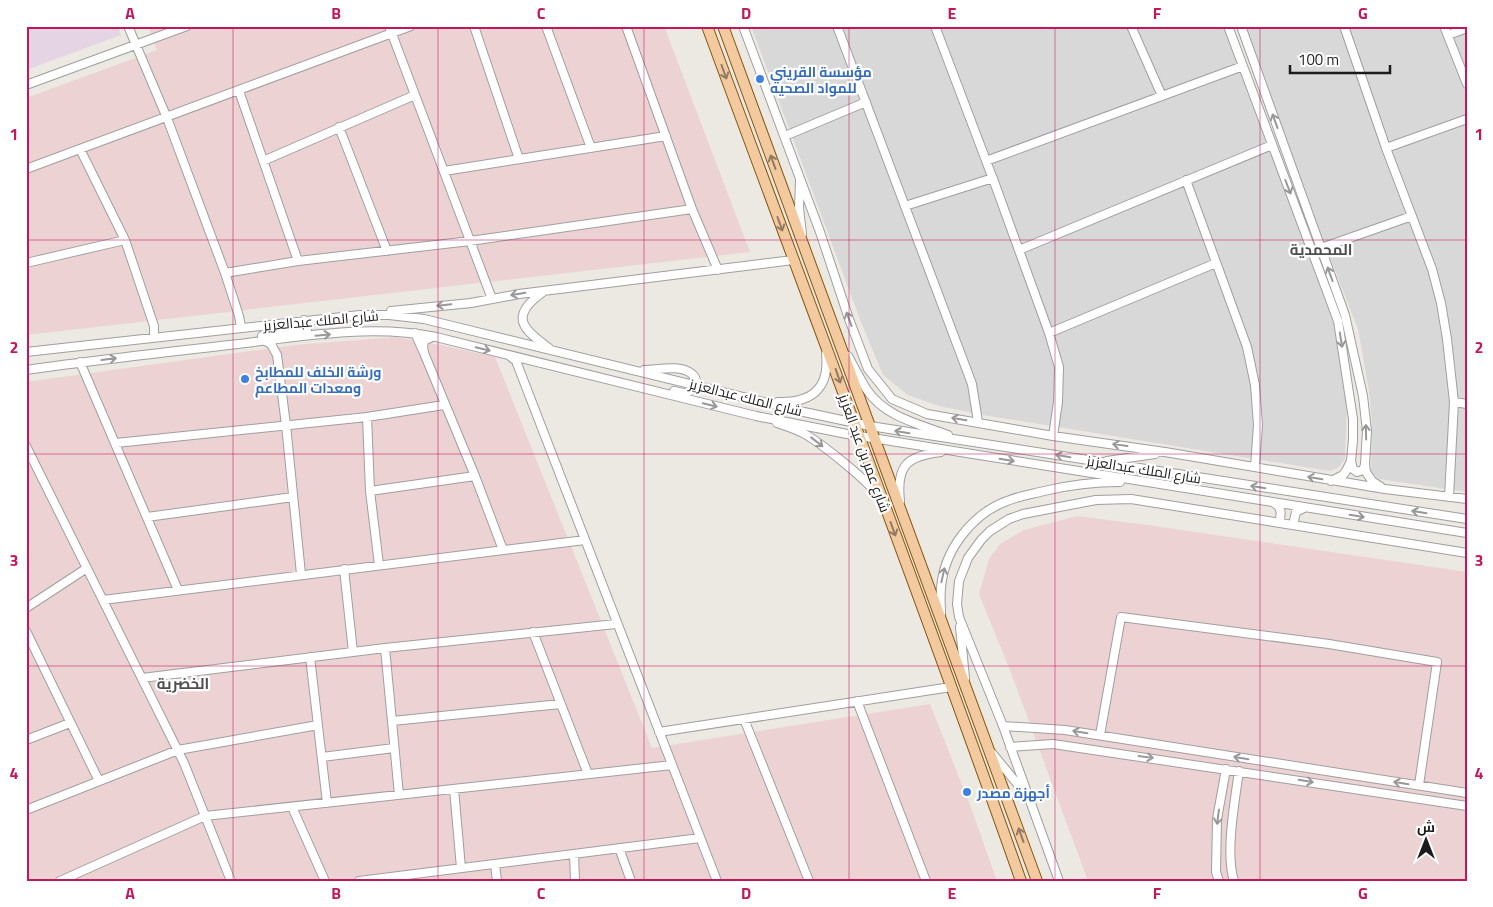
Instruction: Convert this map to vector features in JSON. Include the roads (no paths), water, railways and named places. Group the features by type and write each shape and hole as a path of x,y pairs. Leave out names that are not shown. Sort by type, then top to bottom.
{"main road":[{"name":"شارع عمر بن عبد العزيز","path":"707,26 832,360 1021,881"},
{"name":"شارع عمر بن عبد العزيز","path":"723,26 1038,881"},
{"path":"951,687 960,688 971,714 982,730"}],"street":[{"path":"128,26 167,118 225,273 239,316 240,327"},
{"path":"26,85 187,26"},
{"path":"26,169 239,91 390,30 412,26"},
{"path":"474,26 519,159"},
{"path":"546,26 591,148"},
{"path":"626,26 692,209 718,270"},
{"path":"743,26 800,177 868,369 892,398 927,414 1331,481 1467,500"},
{"path":"838,26 972,384 978,422"},
{"path":"935,26 1049,332 1058,367 1058,402 1053,436"},
{"path":"1131,26 1162,96"},
{"path":"1228,26 1338,321 1353,419 1351,461 1353,469 1357,472 1363,470 1365,464"},
{"path":"1242,26 1345,315 1363,396 1366,431 1365,464 1368,477 1384,489"},
{"path":"1344,26 1386,148 1432,269 1441,303 1454,402 1449,497"},
{"path":"1444,26 1467,84"},
{"path":"1448,35 1467,28"},
{"path":"390,30 492,299"},
{"path":"986,161 1243,66"},
{"path":"239,91 298,261"},
{"path":"263,160 415,94"},
{"path":"784,136 866,102"},
{"path":"1386,148 1467,119"},
{"path":"339,127 387,251"},
{"path":"444,171 666,136"},
{"path":"1019,250 1272,145"},
{"path":"80,149 124,240 154,326 154,337"},
{"path":"800,177 799,208 804,246"},
{"path":"905,206 993,178"},
{"path":"1186,180 1247,347 1255,385 1258,425 1255,467"},
{"path":"225,273 298,261 470,241 692,209"},
{"path":"1320,248 1412,216"},
{"path":"26,263 124,240"},
{"path":"360,314 471,303 544,291 793,260"},
{"path":"1049,332 1216,263"},
{"path":"544,291 527,305 523,322 530,334 553,350"},
{"name":"شارع الملك عبدالعزيز","path":"26,352 360,314 424,319 854,423 1467,519"},
{"path":"222,346 245,338 307,330 309,325 304,320"},
{"name":"شارع الملك عبدالعزيز","path":"26,370 263,341 369,331 415,333 756,416 859,436 1467,533"},
{"path":"415,333 475,476 503,550"},
{"path":"836,335 868,391 884,407 902,418 959,440"},
{"path":"424,353 424,341 428,338 436,337"},
{"path":"263,341 271,344 276,351 286,425 301,574"},
{"path":"765,402 795,402 810,397 816,392 821,385 826,371 827,362 824,342"},
{"path":"509,356 516,361 616,624 717,881"},
{"path":"80,362 178,590"},
{"path":"523,380 526,366 542,364"},
{"path":"586,375 620,378 682,393 689,391 695,385"},
{"path":"1454,402 1467,404"},
{"path":"116,443 367,417 444,405"},
{"path":"756,416 800,431 812,438 870,485 883,503"},
{"path":"367,417 370,491 379,565"},
{"path":"27,448 178,750 231,881"},
{"path":"902,512 898,485 901,474 907,464 924,454 950,451"},
{"path":"1100,462 1164,452"},
{"path":"1331,481 1343,475 1351,461"},
{"path":"370,491 475,476"},
{"path":"942,624 941,588 944,569 953,549 964,532 979,517 1006,501 1069,485 1099,482 1143,482"},
{"path":"147,517 292,496"},
{"path":"966,687 957,604 959,581 968,558 980,540 1009,519 1023,514 1096,500 1130,498 1467,553"},
{"path":"1274,503 1278,505 1281,511 1279,523"},
{"path":"1293,525 1296,512 1306,508"},
{"path":"103,600 585,540"},
{"path":"26,608 87,568"},
{"path":"344,569 354,652"},
{"path":"1100,735 1121,617 1328,644 1437,662 1419,785"},
{"path":"959,618 1003,726 1059,881"},
{"path":"142,678 385,648 616,624"},
{"path":"26,631 99,782"},
{"path":"533,632 588,774"},
{"path":"385,648 398,795"},
{"path":"310,657 327,803"},
{"path":"659,732 951,687"},
{"path":"858,701 926,881"},
{"path":"392,721 561,704"},
{"path":"744,719 809,881"},
{"path":"26,740 70,723"},
{"path":"26,810 178,750 318,725"},
{"path":"1003,726 1065,730 1100,735 1467,793"},
{"path":"1010,747 1053,744 1467,806"},
{"path":"322,757 394,748"},
{"path":"989,750 1027,796"},
{"path":"60,881 206,816 672,765"},
{"path":"1219,881 1216,872 1217,819 1226,769"},
{"path":"1234,881 1231,872 1232,815 1239,771"},
{"path":"454,789 461,868"},
{"path":"292,807 325,881"},
{"path":"359,881 423,877 461,868 700,838"},
{"path":"620,848 631,881"},
{"path":"574,854 575,881"},
{"path":"495,864 497,881"}],"place":[{"name":"مؤسسة القريني للمواد الصحيه","path":"760,79"},
{"name":"ورشة الخلف للمطابخ ومعدات المطاعم","path":"245,379"},
{"name":"أجهزة مصدر","path":"967,792"}],"district":[{"name":"المحمدية","path":"1321,249"},
{"name":"الخضرية","path":"183,683"}]}
